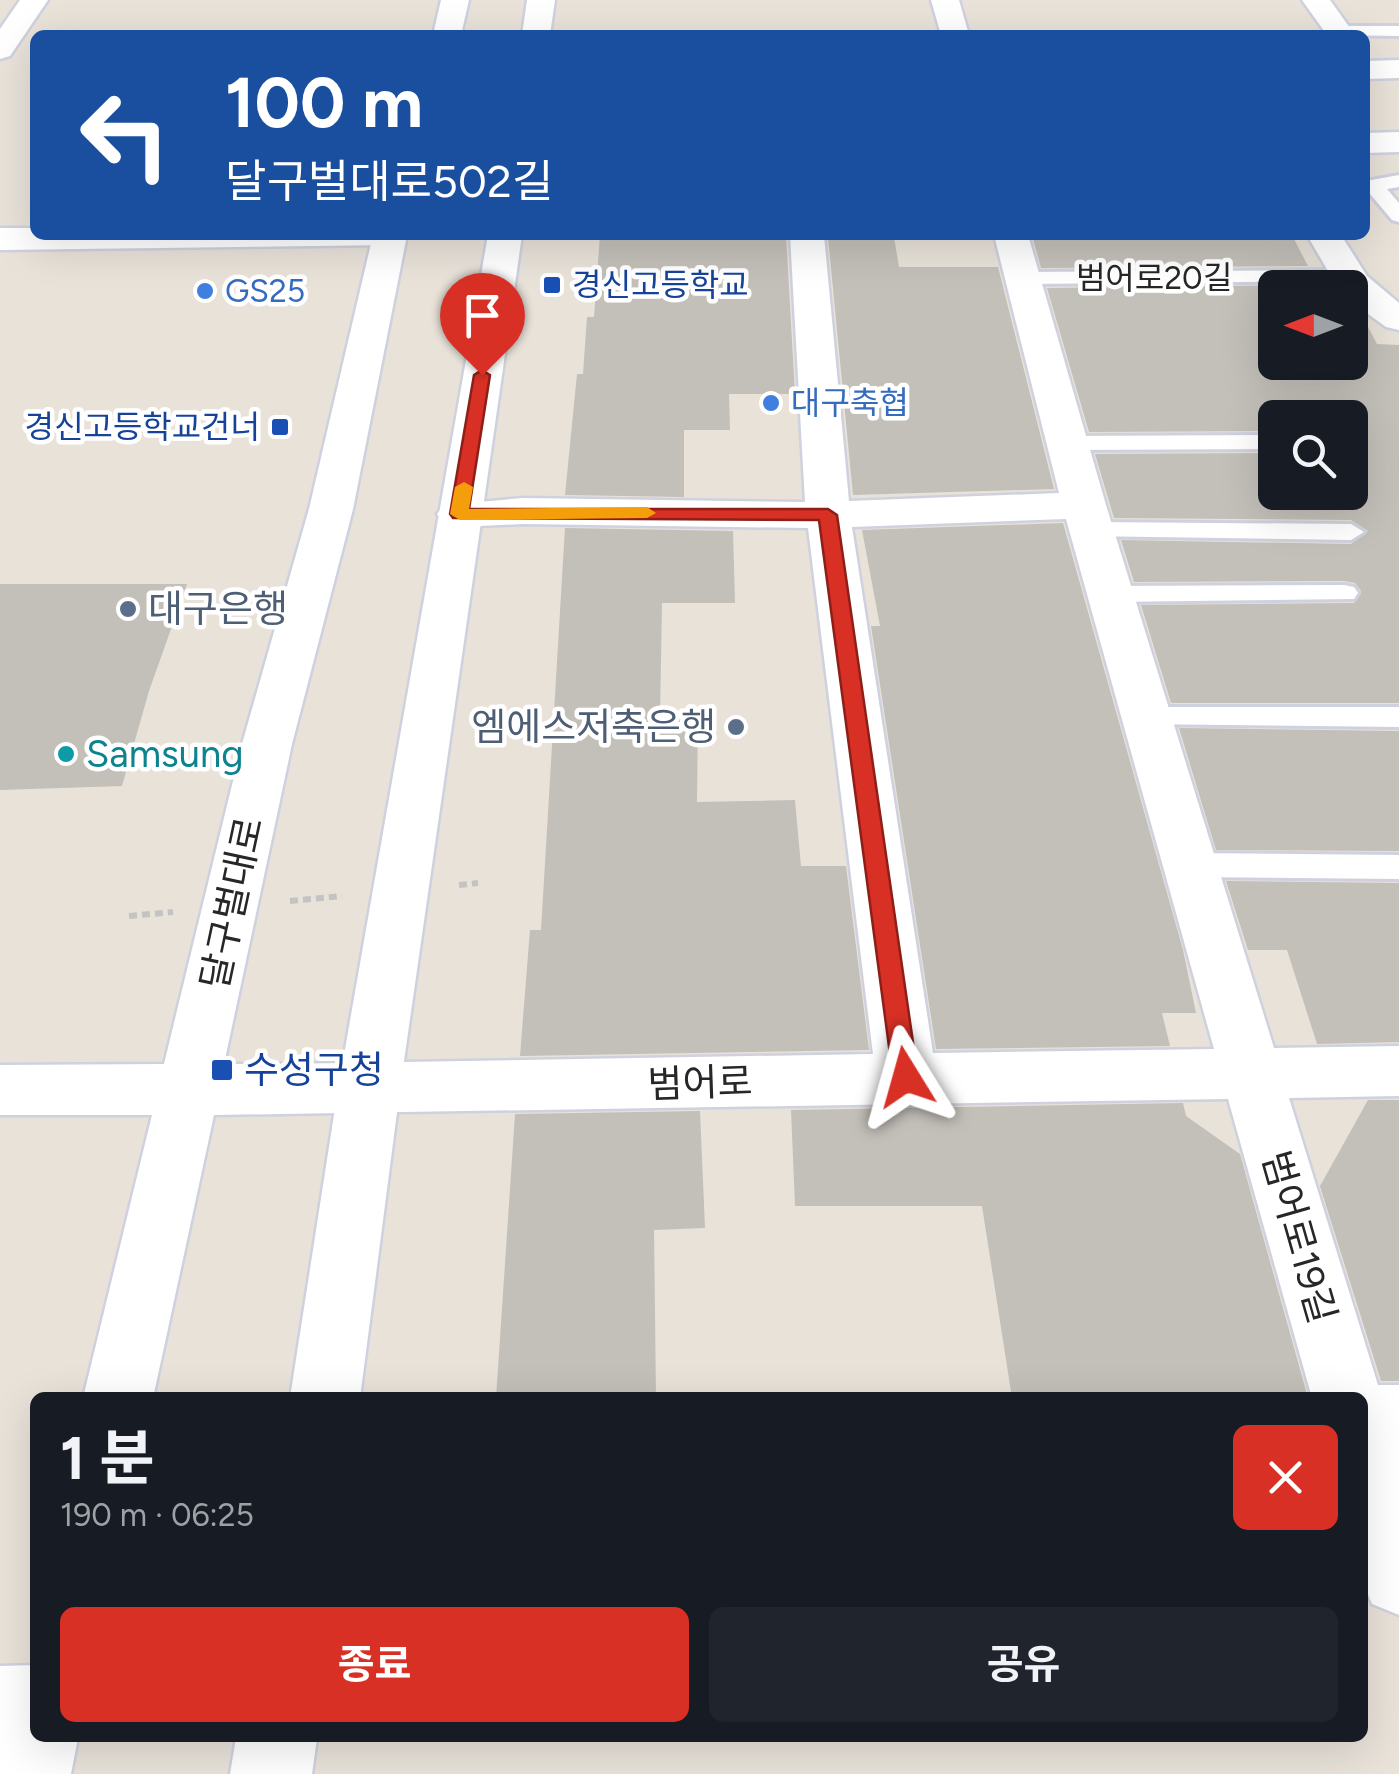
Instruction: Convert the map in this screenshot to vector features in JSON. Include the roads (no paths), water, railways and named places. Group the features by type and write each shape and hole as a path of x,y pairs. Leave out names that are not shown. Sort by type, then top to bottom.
{"street":[{"path":"1,47 34,0"},
{"path":"448,30 455,0"},
{"path":"537,30 540,0"},
{"path":"945,0 954,30"},
{"path":"1316,0 1338,30"},
{"path":"1370,69 1399,69"},
{"path":"1370,143 1399,142"},
{"path":"0,238 30,238"},
{"name":"달구벌대로","path":"119,1392 191,1090 266,744 331,509 389,240"},
{"path":"326,1392 369,1089 504,240"},
{"path":"807,240 828,515 906,1077"},
{"path":"1327,240 1342,270"},
{"name":"범어로20길","path":"1017,257 1088,518 1252,1076"},
{"path":"1368,301 1399,319"},
{"path":"460,514 1088,518"},
{"name":"범어로","path":"0,1090 369,1089 1399,1071"},
{"name":"범어로19길","path":"1252,1076 1344,1392"},
{"path":"1368,1420 1399,1420"},
{"path":"1368,1472 1399,1577"},
{"path":"0,1706 30,1705"},
{"path":"30,1774 37,1742"},
{"path":"271,1774 275,1742"}],"lane":[{"path":"1370,32 1399,31"},
{"path":"1399,181 1374,185 1399,216"},
{"name":"범어로20길","path":"1017,257 1258,271"},
{"path":"1068,443 1258,442"},
{"path":"1088,518 1351,532"},
{"path":"1111,594 1344,593"},
{"path":"1146,717 1399,717"},
{"path":"1190,866 1399,867"}],"place":[{"name":"경신고등학교","path":"552,285"},
{"name":"GS25","path":"205,291"},
{"name":"대구축협","path":"771,403"},
{"name":"경신고등학교건너","path":"280,427"},
{"name":"대구은행","path":"128,609"},
{"name":"엠에스저축은행","path":"736,727"},
{"name":"Samsung","path":"66,754"},
{"name":"수성구청","path":"222,1070"}]}
